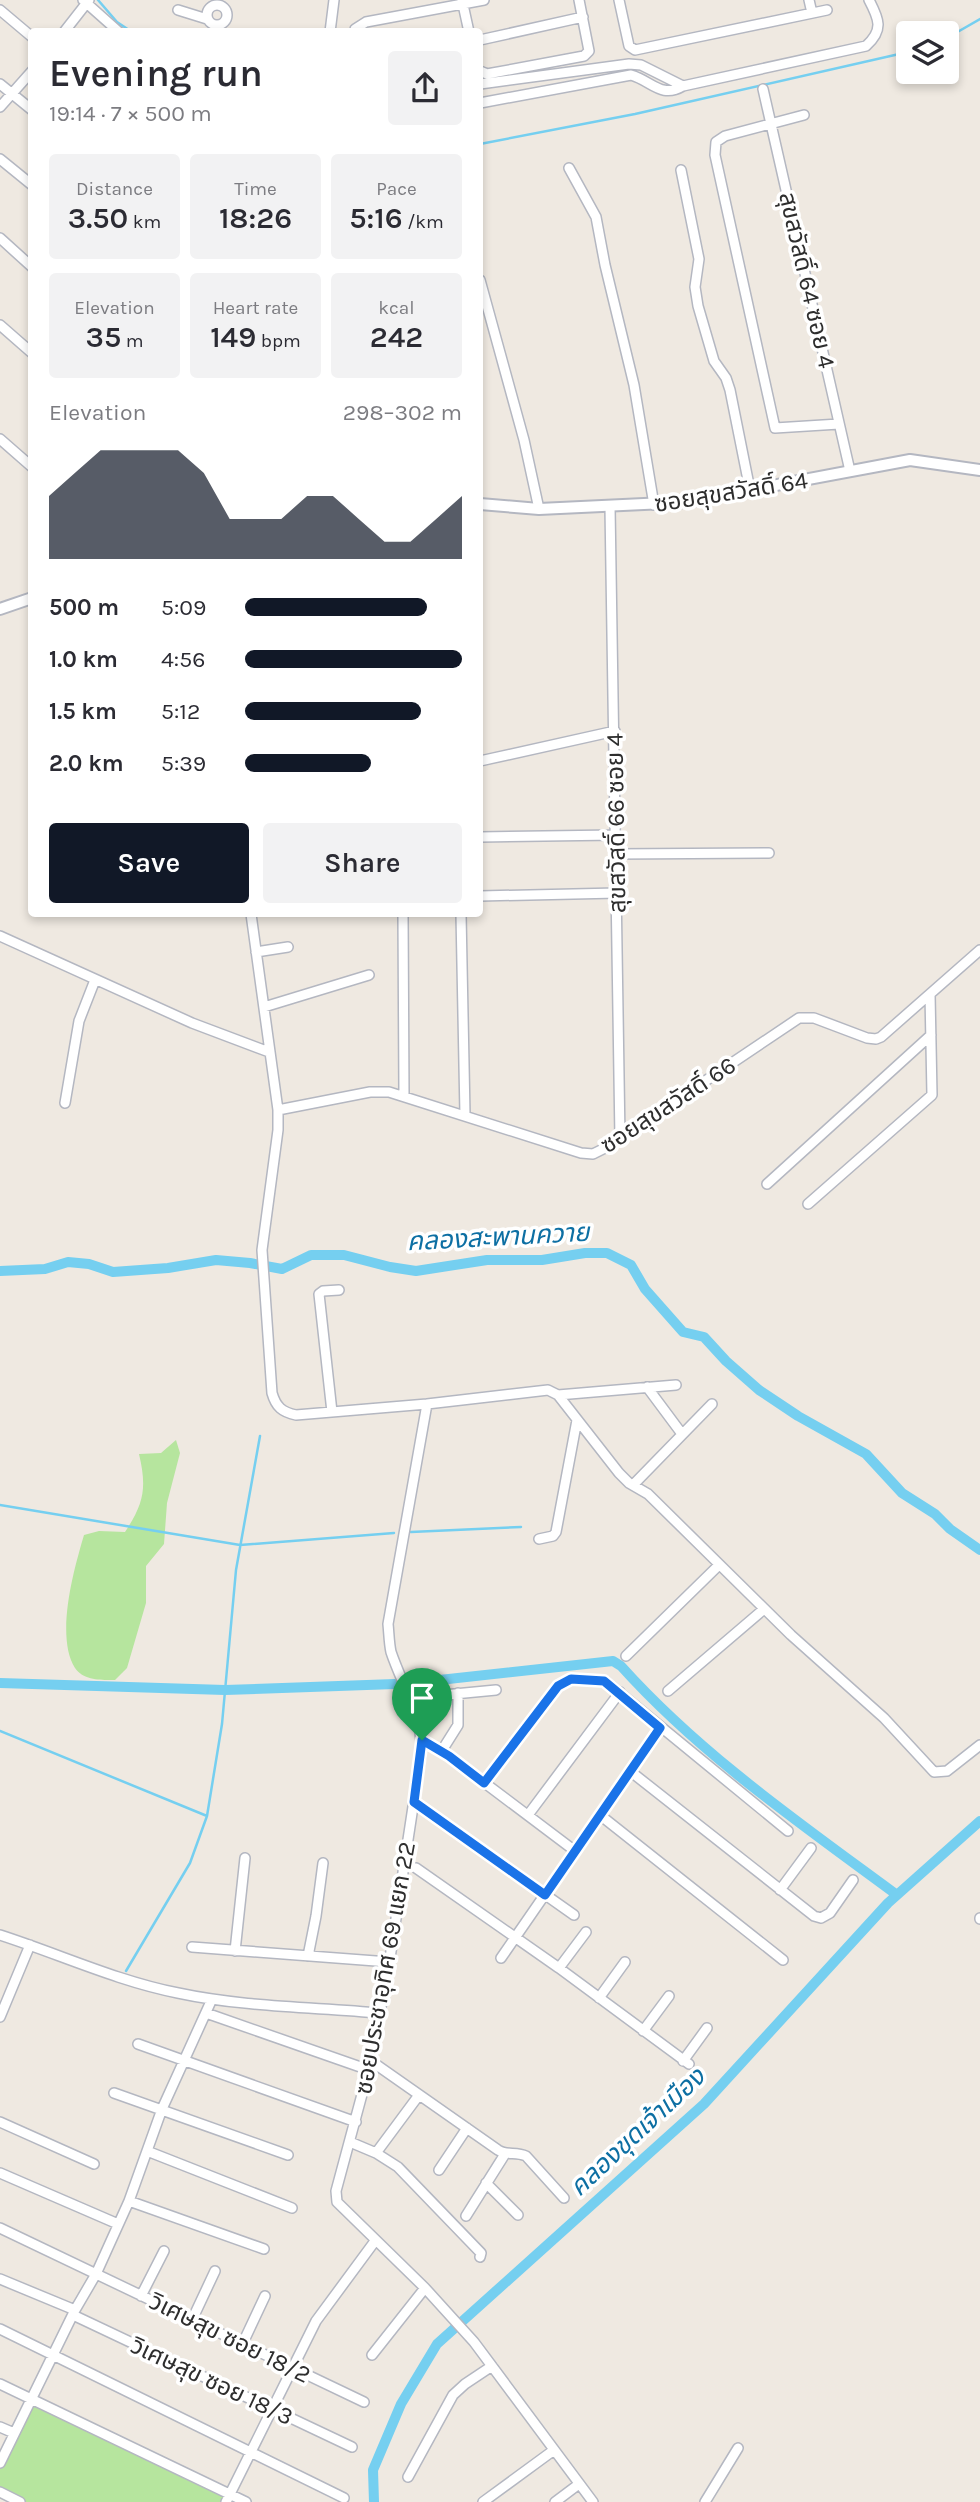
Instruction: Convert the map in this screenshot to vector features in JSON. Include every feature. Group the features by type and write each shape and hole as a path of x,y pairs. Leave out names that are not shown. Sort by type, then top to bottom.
{"street":[{"path":"330,28 334,0"},
{"path":"357,28 366,22 485,0"},
{"path":"483,72 487,74 584,56 589,51 579,0"},
{"path":"619,0 629,46 635,50 827,10"},
{"path":"809,0 812,13"},
{"path":"483,103 631,75 645,79 660,90 672,92 683,86 866,46 876,37 879,24 869,0"},
{"path":"67,28 86,1 115,28"},
{"path":"463,2 468,28"},
{"path":"178,10 207,19 224,28 227,15 223,3 208,9 207,19"},
{"path":"0,10 28,34"},
{"path":"483,39 583,17"},
{"path":"484,84 629,64 641,65 683,86"},
{"path":"629,64 631,75"},
{"path":"0,107 28,75"},
{"path":"0,84 28,107"},
{"path":"484,84 499,101"},
{"name":"สุขสวัสดิ์ 64 ซอย 4","path":"763,89 850,471"},
{"path":"804,115 725,136 716,142 715,155 772,422 775,428 782,429 839,424"},
{"path":"0,159 28,182"},
{"path":"569,168 596,217 634,385 653,505"},
{"path":"681,170 699,259 695,287 698,306 714,361 726,378 730,390 750,490"},
{"path":"0,238 28,263"},
{"path":"483,292 524,440 539,509"},
{"path":"0,325 28,350"},
{"path":"0,439 28,464"},
{"name":"ซอยสุขสวัสดิ์ 64","path":"483,504 539,509 686,502 909,460 980,470"},
{"name":"สุขสวัสดิ์ 66 ซอย 4","path":"610,507 620,1139"},
{"path":"0,609 28,599"},
{"path":"483,760 615,731"},
{"path":"483,837 616,835"},
{"path":"616,854 769,853"},
{"path":"483,896 617,892"},
{"path":"253,917 278,1110 278,1130 262,1250 272,1393 275,1403 287,1413 296,1415 548,1390 558,1395 619,1473 648,1494 764,1609 884,1718 934,1772 947,1772 980,1745"},
{"path":"403,917 404,1095"},
{"path":"461,917 465,1115"},
{"path":"0,936 192,1023 269,1052"},
{"path":"256,952 288,947"},
{"name":"ซอยสุขสวัสดิ์ 66","path":"278,1110 370,1092 389,1092 588,1155 620,1139 799,1018 814,1018 876,1039 980,950"},
{"path":"264,1007 369,975"},
{"path":"65,1103 79,1021 95,980"},
{"path":"808,1204 932,1095 930,994"},
{"path":"767,1184 931,1035"},
{"path":"332,1412 319,1294 323,1291 339,1290"},
{"path":"558,1395 677,1385"},
{"path":"647,1387 682,1434"},
{"name":"ซอยประชาอุทิศ 69 แยก 22","path":"427,1404 388,1624 390,1649 422,1740 380,2012 356,2122 336,2191 337,2202 425,2288 474,2342 593,2502"},
{"path":"633,1485 712,1404"},
{"path":"538,1539 553,1536 556,1532 577,1420"},
{"path":"626,1656 719,1565"},
{"path":"668,1690 764,1609"},
{"path":"484,1783 558,1686 571,1679 604,1681 788,1831"},
{"path":"423,1697 496,1690"},
{"path":"528,1815 620,1692"},
{"path":"441,1752 458,1725 458,1693"},
{"path":"501,1958 660,1728"},
{"path":"422,1740 575,1851"},
{"path":"630,1772 814,1916 821,1918 830,1913 852,1880"},
{"path":"414,1802 574,1915"},
{"path":"600,1815 783,1960"},
{"path":"780,1890 811,1848"},
{"path":"235,1951 245,1858"},
{"path":"308,1956 323,1863"},
{"path":"416,1868 559,1968 686,2062 708,2028"},
{"path":"559,1968 586,1932"},
{"path":"1,1939 30,1945 137,1983 212,1999 380,2012"},
{"path":"0,2017 30,1945"},
{"path":"192,1947 389,1962"},
{"path":"599,1998 625,1962"},
{"path":"643,2031 669,1996"},
{"path":"0,2463 96,2274 129,2201 162,2109 212,1999"},
{"path":"206,2013 370,2065 505,2154 520,2153 526,2156 564,2198"},
{"path":"138,2044 356,2122"},
{"path":"114,2093 288,2155"},
{"path":"376,2153 419,2095"},
{"path":"0,2122 94,2164"},
{"path":"439,2170 467,2128"},
{"path":"350,2142 376,2153 398,2167 481,2253 480,2257"},
{"path":"147,2151 292,2208"},
{"path":"466,2216 505,2154"},
{"path":"0,2172 118,2224"},
{"path":"486,2183 518,2215"},
{"path":"129,2201 264,2249"},
{"name":"วิเศษสุข ซอย 18/2","path":"0,2228 364,2402"},
{"path":"228,2498 316,2321 375,2241"},
{"path":"141,2296 164,2251"},
{"path":"192,2320 215,2271"},
{"name":"วิเศษสุข ซอย 18/3","path":"0,2279 352,2447"},
{"path":"372,2355 425,2288"},
{"path":"242,2345 265,2296"},
{"path":"0,2329 344,2498"},
{"path":"408,2477 453,2395 492,2366"},
{"path":"0,2384 228,2498 246,2502"},
{"path":"0,2427 14,2433"},
{"path":"705,2502 738,2448"},
{"path":"483,2502 554,2450"},
{"path":"555,2502 579,2484"},
{"path":"0,2493 20,2502"}],"green space":[{"path":"176,1440 180,1453 167,1503 164,1544 146,1566 146,1603 127,1668 115,1680 88,1678 75,1668 69,1654 66,1621 84,1535 99,1531 125,1532 142,1495 143,1476 139,1454 161,1453"},
{"path":"32,2399 230,2494 226,2502 20,2502 0,2492 0,2464"}],"waterway":[{"path":"98,0 117,22 126,28"},
{"path":"959,31 980,19"},
{"path":"483,143 635,114 896,55"},
{"name":"คลองสะพานควาย","path":"0,1271 45,1269 68,1262 89,1264 113,1272 168,1268 216,1260 282,1269 311,1255 344,1255 416,1271 487,1260 542,1260 585,1253 607,1253 631,1265 645,1289 683,1332 704,1337 759,1390 798,1416 866,1454 902,1493 935,1514 950,1529 980,1550"},
{"path":"126,1971 190,1863 207,1816 222,1724 236,1570 260,1436"},
{"path":"0,1505 240,1545 394,1533"},
{"path":"411,1532 521,1527"},
{"path":"412,1683 613,1661 718,1759 897,1895"},
{"path":"0,1683 225,1690 395,1684"},
{"path":"0,1731 207,1816"},
{"name":"คลองขุดเจ้าเมือง","path":"374,2502 373,2470 401,2404 437,2344 704,2104 888,1903 980,1821"}],"route":[{"path":"571,1679 604,1681 660,1728 545,1895 414,1802 422,1740 449,1756 484,1783 558,1686 571,1679"}]}
